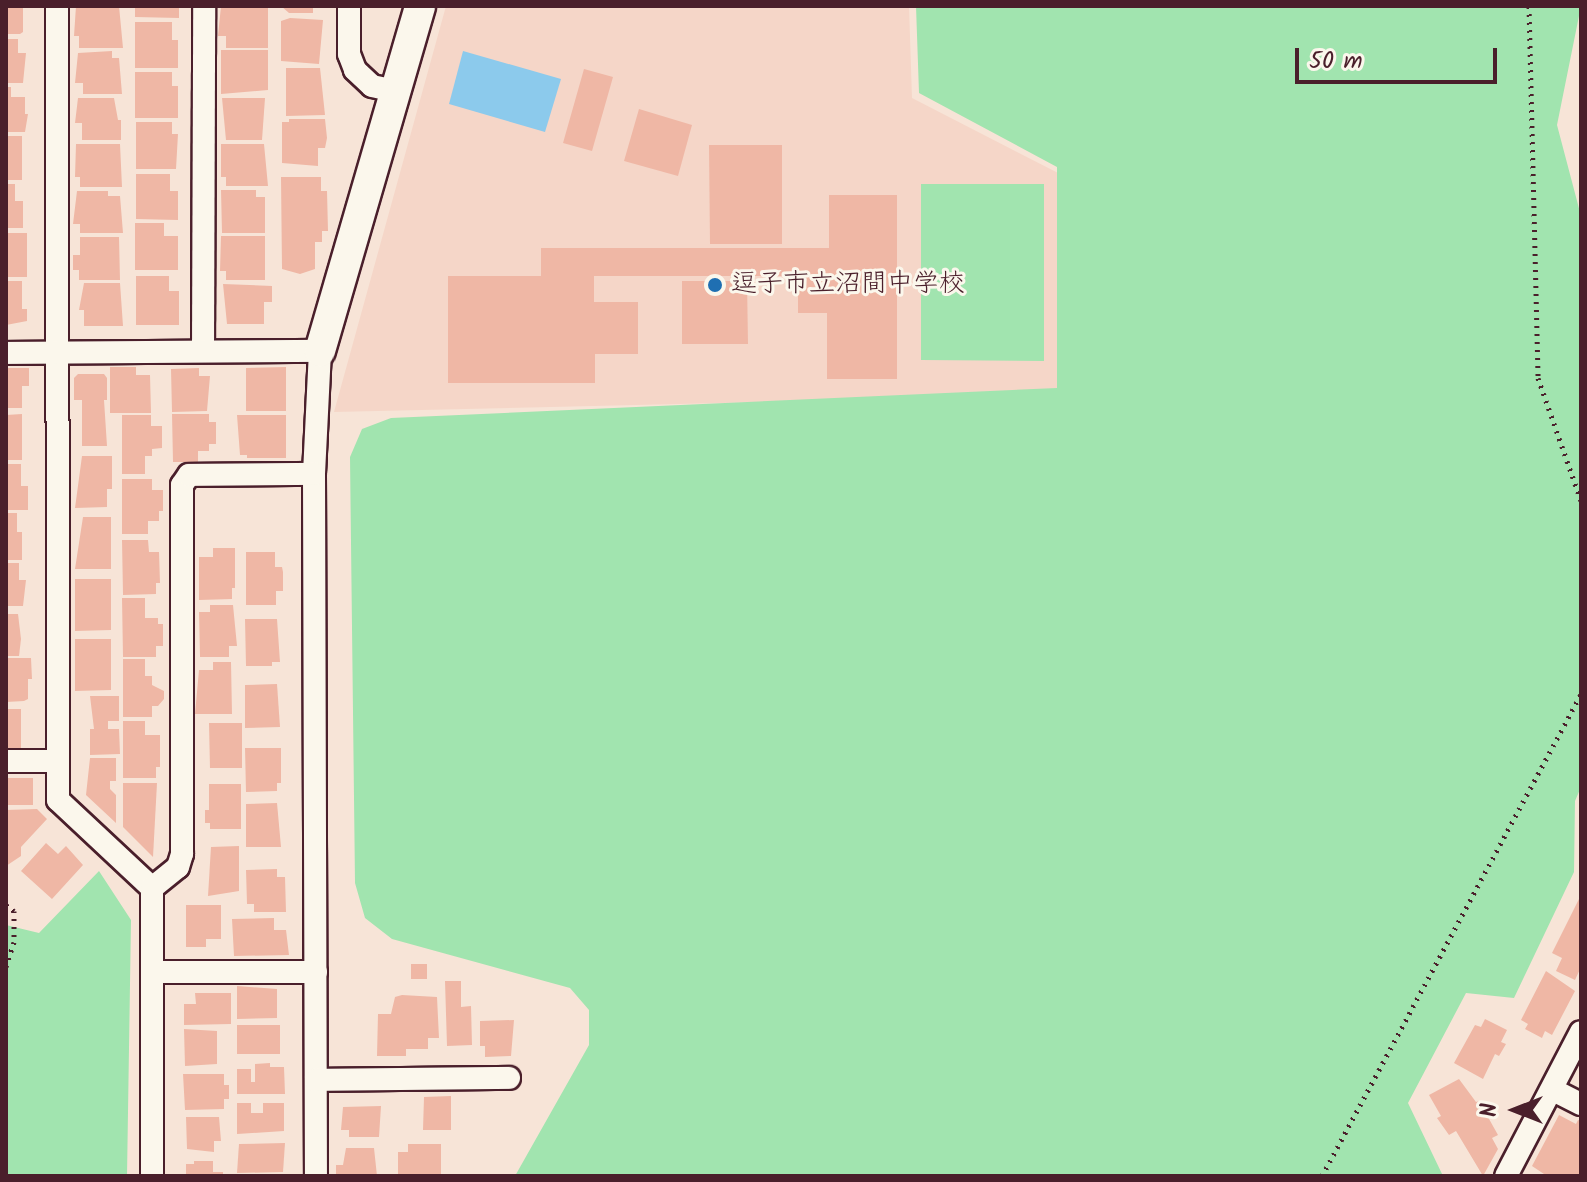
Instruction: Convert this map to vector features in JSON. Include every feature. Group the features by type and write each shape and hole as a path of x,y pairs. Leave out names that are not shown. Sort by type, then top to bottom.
{"street":[{"path":"57,6 58,800 152,888 152,1176"},
{"path":"203,351 204,6"},
{"path":"349,6 349,54 355,70 372,86 396,91"},
{"path":"316,1176 314,474 320,351 420,6"},
{"path":"6,353 320,351"},
{"path":"152,888 178,867 182,854 182,485 189,475 314,474"},
{"path":"6,761 58,761"},
{"path":"152,972 316,972"},
{"path":"1506,1176 1581,1032"},
{"path":"316,1080 509,1078"},
{"path":"1553,1090 1581,1104"}],"path":[{"path":"1529,6 1538,378 1581,501"},
{"path":"1322,1176 1581,694"},
{"path":"6,905 14,911 14,942 6,967"}],"shaded area":[{"name":"逗子市立沼間中学校","path":"446,6 909,6 912,98 1062,175 1061,395 334,412"}],"green space":[{"path":"916,6 1581,6 1557,125 1581,216 1581,787 1575,801 1574,872 1514,998 1466,993 1408,1103 1443,1176 515,1176 589,1045 589,1010 570,988 392,939 365,918 355,883 350,457 362,429 391,418 1057,388 1057,167 919,93"},
{"path":"921,184 1044,184 1044,361 921,360"},
{"path":"99,871 131,920 127,1176 6,1176 6,925 39,933"}],"water":[{"path":"463,51 561,79 545,132 449,104"}],"building":[{"path":"6,6 23,7 23,32 20,34 6,34"},
{"path":"76,6 119,6 123,48 79,48 79,36 74,36"},
{"path":"135,6 179,6 179,18 135,17"},
{"path":"221,6 268,6 268,48 226,48 226,36 218,36"},
{"path":"281,6 313,6 313,13 289,13"},
{"path":"290,18 323,20 319,64 281,61 281,21"},
{"path":"135,22 172,22 172,40 178,40 178,68 135,68"},
{"path":"6,39 18,39 18,53 26,53 23,83 6,83"},
{"path":"221,50 268,50 268,90 221,94"},
{"path":"112,51 112,58 119,58 122,94 83,94 83,83 75,83 78,53"},
{"path":"286,68 320,68 325,115 286,116"},
{"path":"584,69 613,77 592,151 563,143"},
{"path":"135,72 172,72 172,86 178,86 178,118 135,118"},
{"path":"6,87 11,87 11,97 25,97 25,114 28,114 25,132 6,132"},
{"path":"78,98 114,98 118,120 121,120 121,140 82,140 82,123 75,123"},
{"path":"222,98 265,98 262,140 226,140"},
{"path":"639,109 692,125 678,176 624,161"},
{"path":"289,119 325,119 327,138 325,148 318,148 318,166 282,163 282,122 289,122"},
{"path":"136,122 172,122 172,134 178,134 176,169 136,169"},
{"path":"6,136 22,136 22,180 6,180"},
{"path":"76,144 120,144 122,187 80,187 80,177 75,177"},
{"path":"221,144 264,144 268,186 226,186 226,177 221,177"},
{"path":"709,145 782,145 782,244 710,244"},
{"path":"136,174 170,174 170,191 178,191 178,220 136,219"},
{"path":"281,177 321,177 321,191 327,191 328,231 322,231 322,242 315,242 315,269 300,274 282,269"},
{"path":"6,184 15,184 15,201 23,201 23,228 6,228"},
{"path":"221,190 256,190 256,197 265,197 265,233 222,233"},
{"path":"77,191 108,191 108,196 120,196 123,233 80,233 80,224 73,224"},
{"path":"829,195 897,195 897,379 827,379 827,313 798,313 798,276 594,276 594,302 638,302 638,354 595,354 595,383 448,383 448,276 541,276 541,248 829,248"},
{"path":"135,223 164,223 164,236 178,236 178,270 135,270"},
{"path":"6,233 27,233 27,277 6,277"},
{"path":"221,236 265,236 265,280 226,280 226,271 220,271"},
{"path":"80,237 119,237 120,280 79,280 79,270 73,270 73,255 80,255"},
{"path":"136,276 169,276 169,291 179,291 179,325 136,325"},
{"path":"6,281 22,281 22,309 27,309 27,321 6,325"},
{"path":"682,281 747,281 748,344 682,344"},
{"path":"84,283 120,283 123,326 84,326 84,310 79,310"},
{"path":"223,284 272,286 272,302 264,302 264,324 227,324"},
{"path":"110,367 136,367 136,375 150,375 151,413 110,413"},
{"path":"286,367 286,411 246,411 246,368"},
{"path":"6,368 29,368 29,386 22,386 22,408 6,408"},
{"path":"199,368 199,376 210,376 207,411 172,412 171,369"},
{"path":"78,374 104,374 107,378 107,400 104,400 107,446 82,446 82,400 74,400 74,378"},
{"path":"22,414 22,460 6,460 6,415"},
{"path":"172,414 209,414 209,422 216,422 216,444 209,444 209,451 198,451 198,462 173,462"},
{"path":"122,415 151,415 151,426 162,426 162,448 152,449 152,456 145,456 145,474 122,474"},
{"path":"237,415 286,415 286,458 247,458 247,455 240,455"},
{"path":"82,456 112,456 112,489 107,489 107,507 75,508"},
{"path":"6,464 21,464 21,486 28,486 28,510 6,510"},
{"path":"122,479 152,479 152,490 163,490 163,511 159,511 159,521 148,521 148,534 122,534"},
{"path":"6,513 17,513 17,532 22,532 22,560 6,560"},
{"path":"83,517 111,517 111,569 75,569"},
{"path":"122,540 148,540 149,552 159,552 160,583 156,583 156,594 123,595"},
{"path":"213,548 235,548 232,599 199,600 199,557 213,557"},
{"path":"246,552 275,552 275,567 282,567 283,572 283,591 276,591 276,605 246,605"},
{"path":"6,563 19,563 19,580 26,580 23,606 6,606"},
{"path":"75,579 111,579 111,630 75,631"},
{"path":"122,598 145,598 145,618 158,618 158,624 163,624 163,646 156,646 156,657 123,657"},
{"path":"210,605 233,605 237,646 229,646 229,657 200,657 199,612 210,612"},
{"path":"6,614 18,614 21,639 19,656 6,656"},
{"path":"245,619 277,619 280,662 272,662 272,666 246,666"},
{"path":"75,639 111,639 111,690 75,691"},
{"path":"6,658 31,658 32,679 28,679 28,699 24,701 6,702"},
{"path":"123,659 145,659 145,676 152,676 152,685 164,691 164,699 158,706 152,706 152,717 123,717"},
{"path":"213,662 231,662 232,714 195,714 199,670 213,670"},
{"path":"277,684 280,727 245,728 245,685"},
{"path":"90,696 119,696 119,721 108,721 108,729 119,729 120,754 90,755 90,729 94,729"},
{"path":"6,709 21,709 21,749 6,749"},
{"path":"123,721 145,721 145,735 160,735 160,767 156,767 156,778 123,778"},
{"path":"209,723 242,723 242,768 210,768"},
{"path":"245,748 281,748 281,783 277,783 277,791 246,792"},
{"path":"90,758 116,758 116,781 110,781 110,789 116,795 116,823 86,795"},
{"path":"6,778 33,778 33,805 6,805"},
{"path":"123,783 157,783 153,857 123,827"},
{"path":"209,784 241,784 241,829 210,829 210,823 205,823 205,810 209,810"},
{"path":"277,803 281,847 246,847 246,804"},
{"path":"37,809 47,819 21,847 21,856 6,866 6,810"},
{"path":"46,843 58,854 66,846 83,865 52,899 21,871"},
{"path":"239,846 239,891 208,896 211,847"},
{"path":"277,869 277,877 285,877 286,912 254,912 254,904 247,904 246,870"},
{"path":"1581,895 1581,967 1575,980 1556,971 1562,958 1552,953"},
{"path":"186,905 221,905 221,939 206,939 206,947 186,947"},
{"path":"274,918 274,930 286,930 289,955 234,956 232,919"},
{"path":"411,964 427,964 427,979 411,979"},
{"path":"1546,971 1575,991 1552,1035 1545,1031 1542,1038 1525,1029 1528,1024 1521,1020"},
{"path":"445,981 461,981 461,1007 471,1006 472,1045 447,1046"},
{"path":"237,986 277,989 277,1018 237,1019"},
{"path":"195,993 231,993 231,1024 184,1025 184,1004 196,1004"},
{"path":"395,997 437,997 439,1038 428,1038 428,1049 406,1049 406,1056 377,1056 378,1014 391,1014"},
{"path":"1485,1019 1507,1030 1501,1042 1506,1044 1499,1056 1495,1054 1483,1079 1454,1063 1475,1025 1481,1027"},
{"path":"514,1020 511,1056 485,1057 485,1046 480,1046 480,1021"},
{"path":"237,1025 280,1025 280,1054 237,1054"},
{"path":"184,1029 217,1031 217,1064 185,1066"},
{"path":"270,1063 270,1067 284,1067 285,1094 237,1094 237,1069 251,1069 251,1082 255,1082 255,1064"},
{"path":"183,1074 224,1074 224,1085 229,1085 229,1099 224,1099 224,1109 185,1110"},
{"path":"1459,1079 1476,1102 1479,1101 1498,1135 1492,1138 1498,1149 1483,1176 1456,1131 1449,1135 1437,1118 1441,1116 1429,1095"},
{"path":"451,1096 451,1130 423,1130 424,1097"},
{"path":"237,1103 251,1103 251,1113 263,1113 263,1103 284,1103 284,1131 237,1134"},
{"path":"381,1106 379,1137 349,1137 349,1130 341,1130 343,1107"},
{"path":"1559,1115 1576,1124 1578,1120 1581,1121 1579,1176 1547,1176 1532,1166"},
{"path":"186,1117 219,1117 221,1141 214,1141 214,1152 187,1149"},
{"path":"285,1143 283,1172 237,1173 239,1144"},
{"path":"408,1144 441,1144 441,1176 398,1176 398,1152 408,1152"},
{"path":"346,1148 374,1148 377,1176 336,1176 336,1165 343,1165"},
{"path":"194,1161 213,1161 213,1172 223,1172 223,1176 186,1176 186,1164 194,1164"}],"place":[{"name":"逗子市立沼間中学校","path":"715,285"}]}
